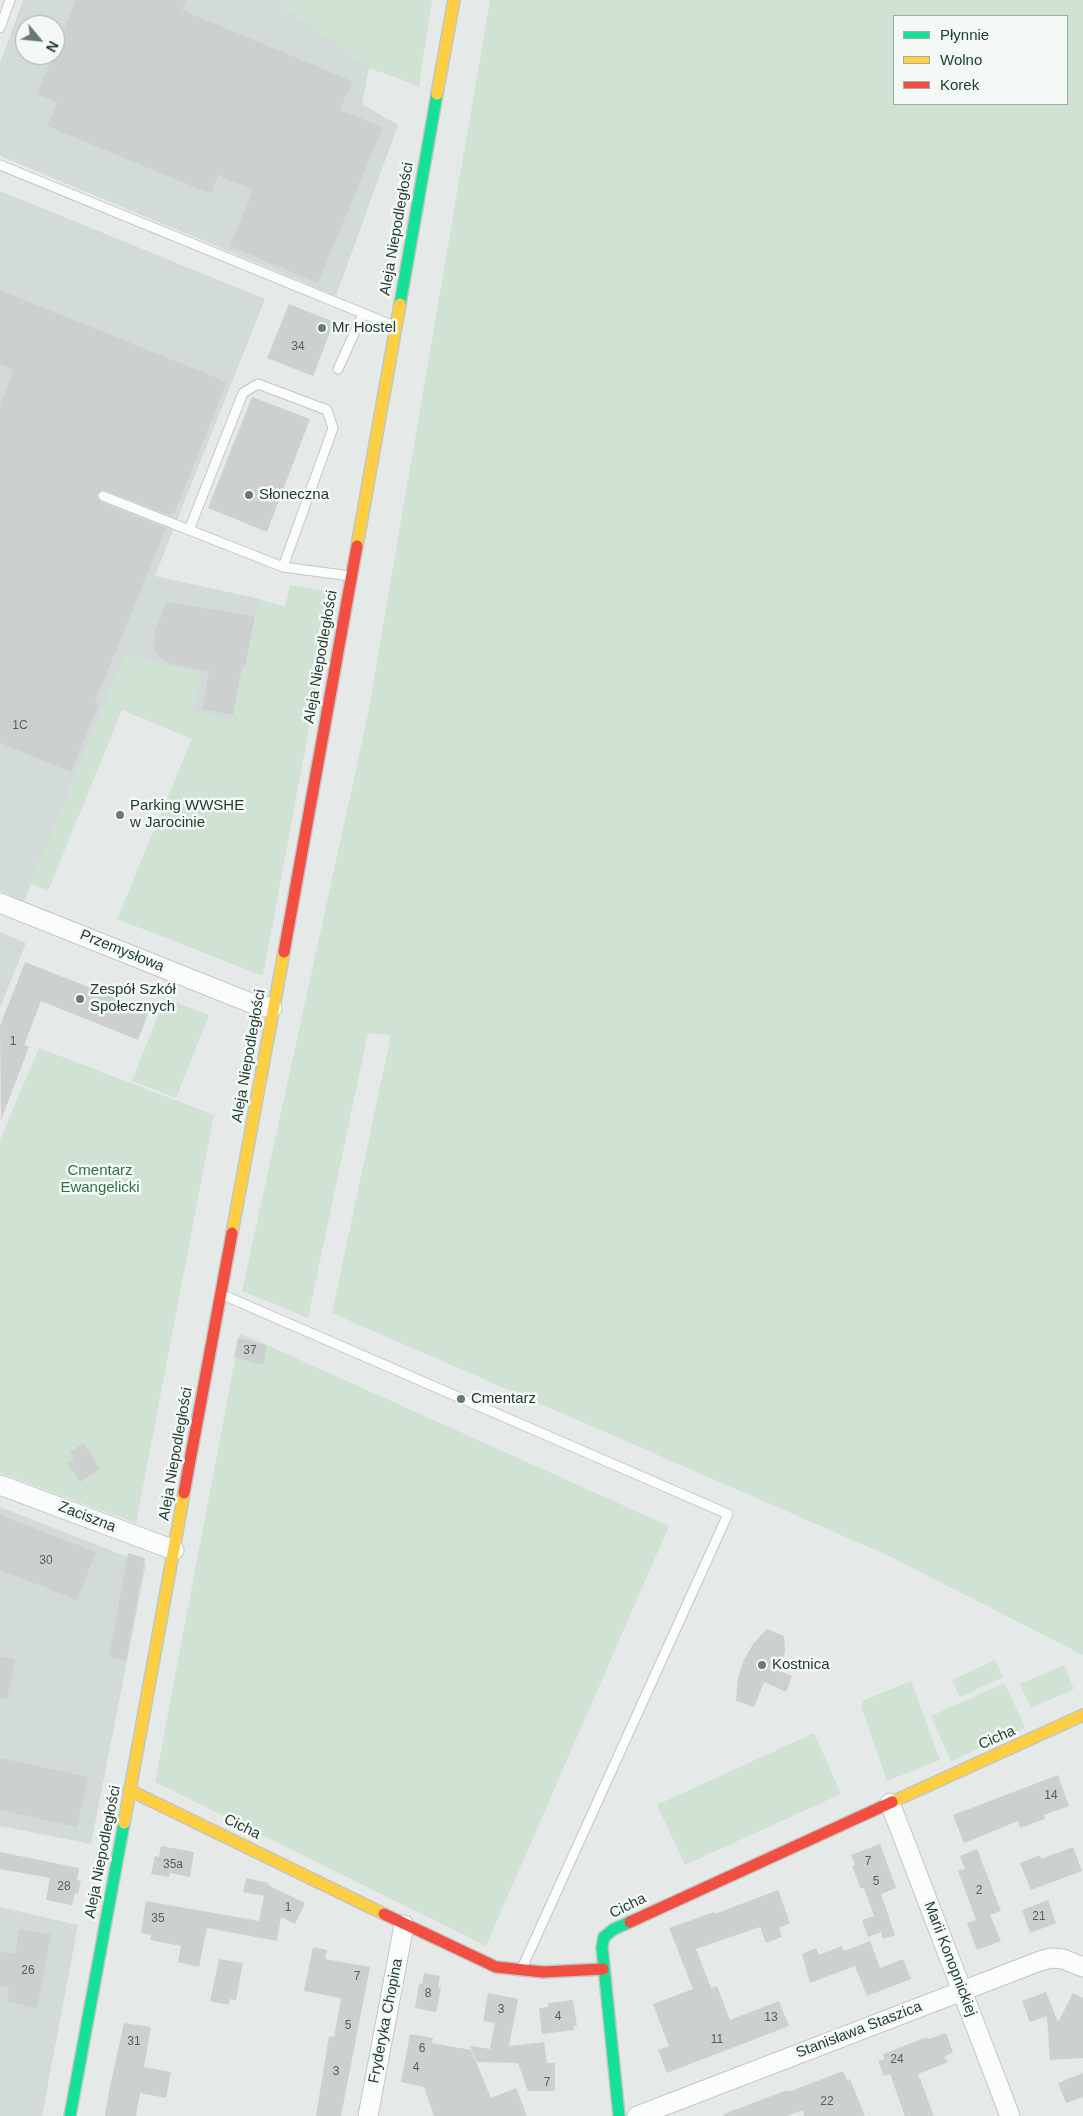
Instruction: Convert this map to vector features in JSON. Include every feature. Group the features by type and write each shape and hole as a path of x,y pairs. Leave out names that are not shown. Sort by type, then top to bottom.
{"main road":[{"name":"Aleja Niepodległości","path":"70,2116 327,715 394,326 454,0"},
{"name":"Cicha","path":"129,1790 404,1925 496,1967 543,1972 603,1968 602,1947 604,1937 614,1929 1083,1716"},
{"path":"603,1968 619,2116"}],"street":[{"name":"Przemysłowa","path":"0,903 251,1003 272,1008"},
{"name":"Zaciszna","path":"0,1485 174,1550"},
{"name":"Marii Konopnickiej","path":"890,1803 1010,2116"},
{"name":"Fryderyka Chopina","path":"368,2116 404,1925"},
{"name":"Stanisława Staszica","path":"637,2116 1051,1958 1063,1959 1083,1968"}],"lane":[{"path":"0,28 10,0"},
{"path":"0,165 394,326"},
{"path":"338,369 363,314"},
{"path":"189,530 243,393 258,384 327,410 333,428 282,566"},
{"path":"103,496 282,566 350,576"},
{"path":"221,1294 728,1514 520,1971"}],"shaded area":[{"path":"23,0 275,0 369,68 362,104 398,125 336,296 0,156 0,63 15,22 15,65 65,65 65,15 18,15"},
{"path":"0,191 265,299 155,576 260,599 232,720 192,711 201,674 125,655 24,901 0,891"},
{"path":"0,932 26,943 0,1008"},
{"path":"0,1507 146,1564 91,1844 0,1826"},
{"path":"0,1907 78,1925 42,2116 0,2116"}],"green space":[{"path":"275,0 432,0 419,86 369,68"},
{"path":"490,0 1083,0 1083,1655 887,1555 332,1313 391,1035 368,1033 308,1318 242,1291 368,714"},
{"path":"290,585 334,593 263,976 117,919 192,739 122,710 48,891 31,884 125,655 201,674 193,711 232,720 260,599 285,607"},
{"path":"165,998 209,1015 176,1098 132,1081"},
{"name":"Cmentarz Ewangelicki","path":"39,1048 214,1115 136,1523 0,1473 0,1140"},
{"path":"240,1333 669,1526 486,1946 155,1782"},
{"path":"995,1660 1003,1677 960,1697 952,1680"},
{"path":"1064,1665 1074,1689 1031,1708 1020,1684"},
{"path":"911,1681 940,1760 887,1781 861,1706 864,1700"},
{"path":"1005,1683 1025,1728 951,1761 931,1716"},
{"path":"814,1733 841,1794 685,1865 657,1805"}],"building":[{"path":"76,0 186,0 182,10 352,81 340,110 383,127 318,283 230,246 253,190 218,175 211,194 47,126 57,103 37,94 49,65 65,65 65,27"},
{"path":"0,290 227,382 174,514 172,513 171,516 105,490 97,493 97,497 101,502 166,528 95,702 99,704 71,772 0,743 0,405 14,370 0,364"},
{"path":"289,304 334,322 313,376 267,358"},
{"path":"252,397 310,419 267,532 208,508"},
{"path":"166,602 255,616 245,667 242,666 233,715 202,709 209,671 170,664 160,658 154,647 155,632"},
{"path":"25,962 149,1011 138,1040 41,1001 24,1045 29,1047 1,1120 0,1026"},
{"path":"238,1338 267,1345 263,1365 234,1357"},
{"path":"84,1443 100,1469 80,1482 67,1463 74,1459 70,1452"},
{"path":"0,1515 96,1552 77,1600 0,1570"},
{"path":"128,1553 145,1558 126,1661 109,1657"},
{"name":"Kostnica","path":"767,1629 784,1636 785,1651 780,1671 792,1676 786,1692 764,1682 754,1707 736,1701 738,1677 744,1660 753,1644"},
{"path":"0,1657 15,1660 7,1699 0,1699"},
{"path":"0,1758 88,1777 77,1827 0,1810"},
{"path":"1058,1775 1069,1806 1044,1815 1045,1819 1020,1828 1018,1821 964,1843 953,1815"},
{"path":"880,1844 896,1888 881,1894 895,1935 883,1939 881,1932 868,1937 862,1920 874,1916 864,1888 861,1889 852,1866 855,1865 851,1855"},
{"path":"161,1846 194,1852 190,1877 170,1873 169,1877 151,1874 155,1856 159,1857"},
{"path":"1073,1847 1082,1871 1031,1890 1020,1863 1040,1855 1041,1859"},
{"path":"977,1849 1001,1911 990,1915 1001,1941 977,1950 967,1923 976,1920 958,1871 965,1869 960,1856"},
{"path":"0,1852 79,1868 77,1880 81,1881 78,1894 75,1893 72,1905 46,1900 50,1878 0,1869"},
{"path":"246,1878 269,1883 268,1885 305,1903 295,1924 281,1917 277,1941 207,1928 199,1967 178,1962 181,1946 150,1940 151,1935 141,1933 146,1901 259,1921 264,1896 243,1892"},
{"path":"778,1890 790,1923 779,1928 782,1937 766,1943 760,1927 696,1949 711,1988 717,1986 730,2020 779,2001 789,2026 667,2073 658,2050 669,2046 653,2004 693,1989 669,1928 714,1912 715,1914"},
{"path":"1048,1900 1056,1923 1030,1933 1022,1910"},
{"path":"19,1929 51,1934 37,2008 8,2002 9,1988 0,1986 0,1951 15,1954"},
{"path":"870,1941 880,1968 903,1959 911,1979 867,1996 855,1966 810,1983 802,1954 816,1948 819,1955 842,1946 844,1951"},
{"path":"313,1947 327,1950 325,1959 370,1967 341,2116 316,2116 329,2036 334,2037 341,1998 304,1991"},
{"path":"219,1959 243,1963 236,2000 230,1999 229,2005 210,2001"},
{"path":"424,1973 440,1976 438,1987 441,1988 436,2012 415,2008 419,1984 422,1984"},
{"path":"1046,1992 1058,2022 1073,1993 1083,1998 1083,2058 1050,2060 1047,2016 1030,2022 1022,2001"},
{"path":"488,1993 518,1999 509,2046 544,2042 547,2063 555,2063 555,2091 528,2091 518,2063 477,2062 470,2046 490,2049 495,2023 483,2021"},
{"path":"573,2000 577,2026 573,2026 574,2030 542,2034 539,2008 548,2007 548,2003"},
{"path":"124,2023 151,2027 144,2067 171,2072 166,2098 140,2093 136,2116 105,2116 109,2091"},
{"path":"946,2033 953,2052 944,2057 948,2062 918,2074 934,2116 905,2116 890,2074 884,2076 878,2061 884,2059 883,2054 927,2037 928,2039"},
{"path":"410,2034 433,2038 432,2043 471,2050 491,2098 516,2088 527,2116 434,2116 424,2087 401,2082"},
{"path":"843,2071 847,2080 850,2079 865,2116 804,2116 803,2110 787,2116 724,2116 724,2114 787,2090 788,2092"},
{"path":"1083,2073 1083,2097 1066,2103 1058,2083"}],"traffic: fast":[{"path":"400,304 437,94"},
{"path":"70,2116 124,1823"},
{"path":"619,2116 602,1947 604,1937 614,1929 630,1922"}],"traffic: slow":[{"path":"437,94 454,0"},
{"path":"357,546 400,304"},
{"path":"232,1233 284,952"},
{"path":"124,1823 184,1493"},
{"path":"892,1802 1083,1715"},
{"path":"129,1790 384,1914"}],"traffic: jam":[{"path":"284,952 357,546"},
{"path":"184,1493 232,1233"},
{"path":"630,1922 892,1802"},
{"path":"384,1914 496,1967 543,1972 603,1969"}],"place":[{"name":"Mr Hostel","path":"322,328"},
{"name":"Słoneczna","path":"249,495"},
{"name":"Parking WWSHE w Jarocinie","path":"120,815"},
{"name":"Zespół Szkół Społecznych","path":"80,999"},
{"name":"Cmentarz","path":"461,1399"},
{"name":"Kostnica","path":"762,1665"}]}
